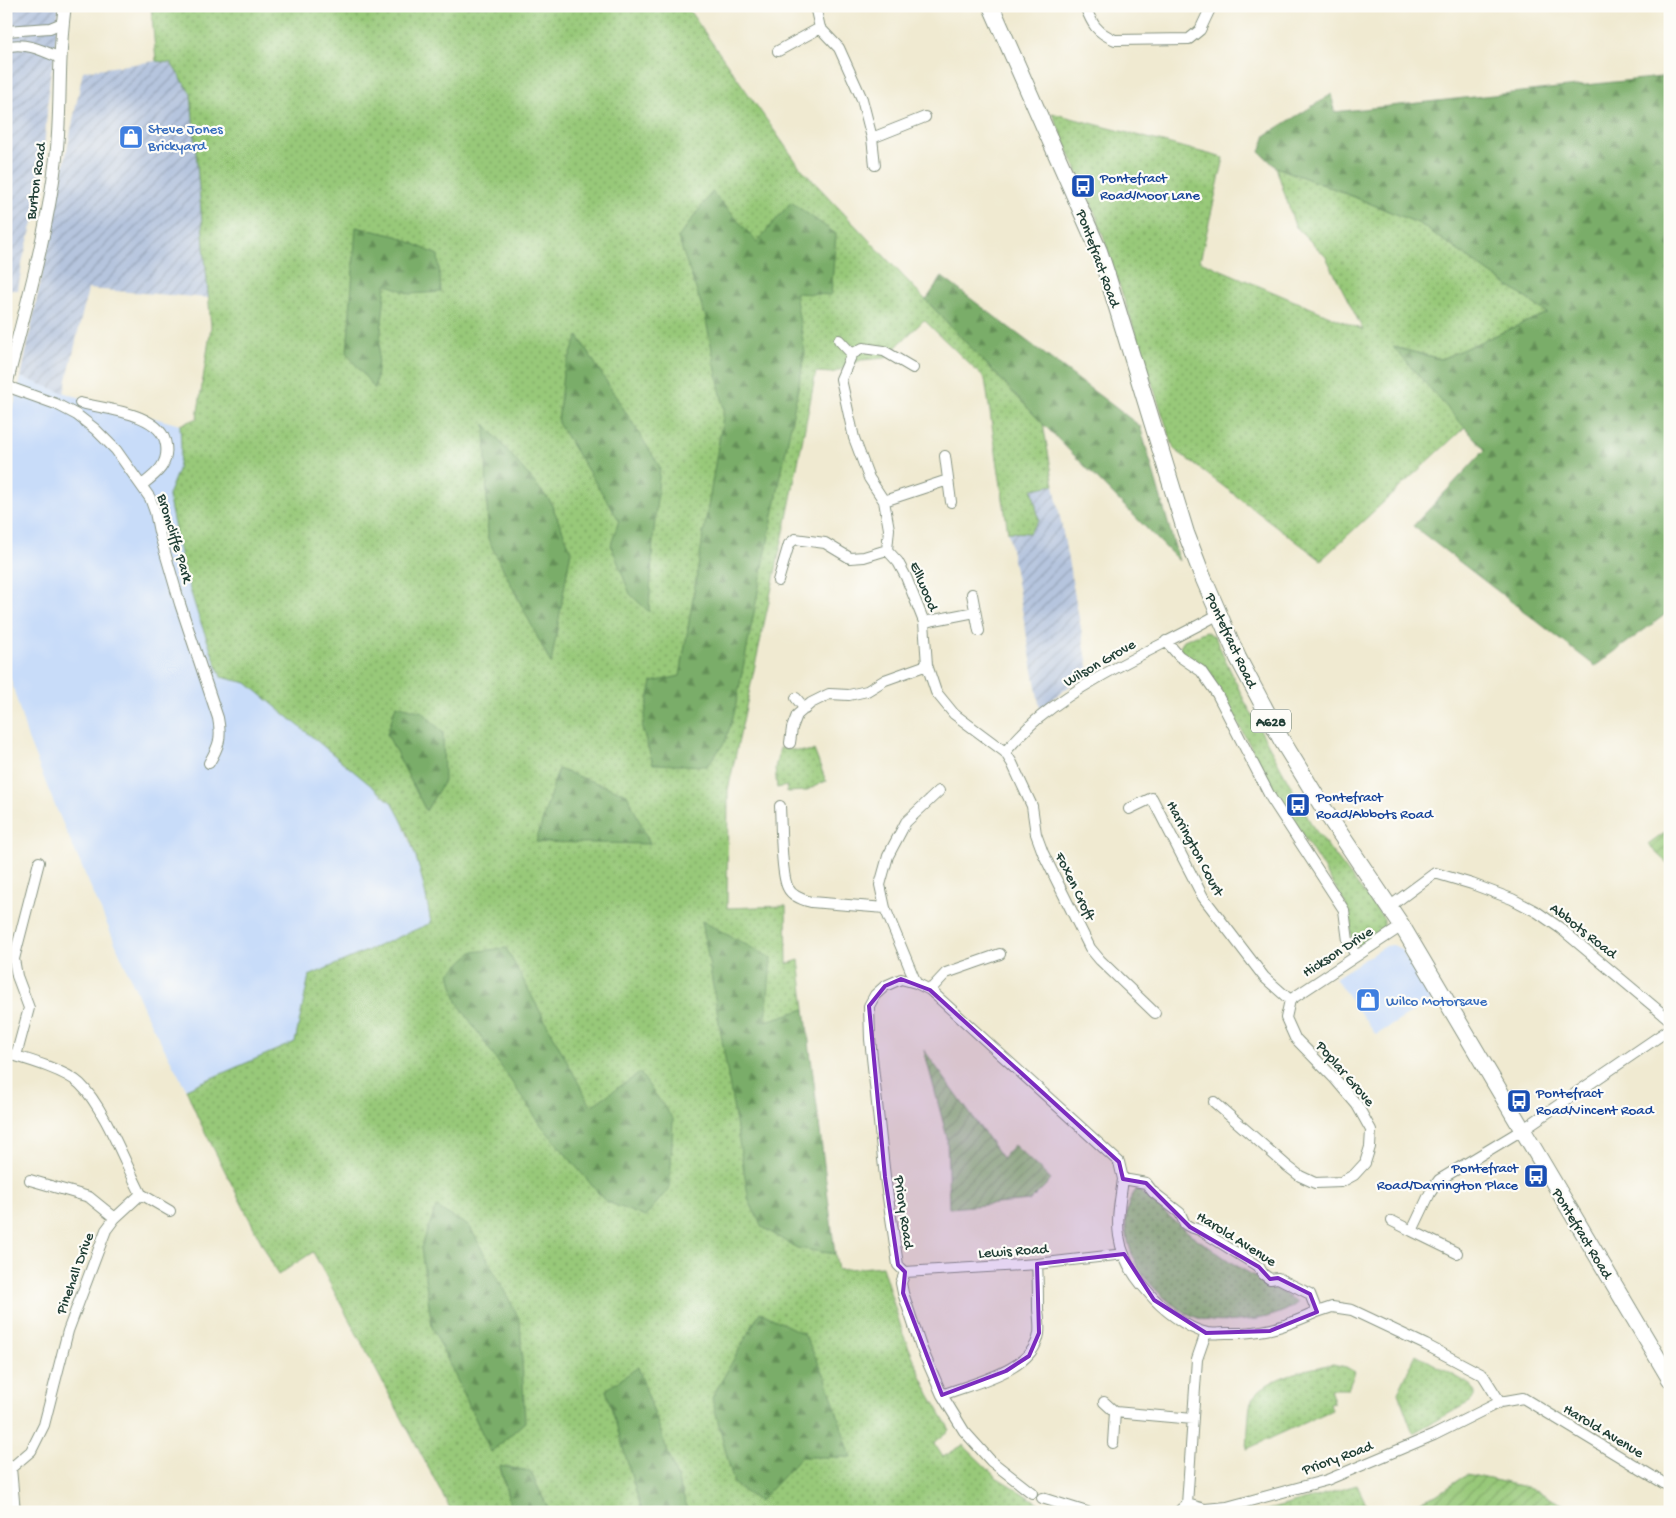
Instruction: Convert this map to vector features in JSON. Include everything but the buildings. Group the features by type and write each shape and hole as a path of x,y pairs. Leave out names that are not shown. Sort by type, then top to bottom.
{"highway":[{"name":"Pontefract Road","path":"991,6 1067,176 1102,260 1186,533 1219,614 1248,677 1281,739 1327,814 1402,926 1670,1379"}],"street":[{"name":"Burton Road","path":"6,385 49,210 56,157 64,6"},
{"path":"815,6 820,28 839,48 862,99 872,138 875,165"},
{"path":"1085,6 1092,25 1104,36 1115,40 1189,39 1200,30 1209,11 1209,6"},
{"path":"6,31 50,28 62,22"},
{"path":"778,51 820,28"},
{"path":"6,47 18,45 36,48 60,58"},
{"path":"872,138 925,117"},
{"path":"839,340 852,354"},
{"path":"778,581 789,544 795,539 825,543 850,558 864,557 887,550 889,529 884,501 869,478 854,438 841,379 852,354 863,348 884,351 913,368"},
{"name":"Bromcliffe Park","path":"6,385 56,404 77,415 116,450 150,498 180,604 218,718 221,734 217,749 209,764"},
{"path":"80,403 138,416 152,423 160,431 166,442 167,454 164,465 142,485"},
{"path":"946,456 951,502"},
{"path":"884,501 948,480"},
{"name":"Ellwood","path":"887,550 898,562 906,577 924,622 927,665 936,692 954,714 1006,752"},
{"path":"972,594 979,631"},
{"path":"924,622 975,612"},
{"name":"Wilson Grove","path":"1006,752 1039,718 1074,692 1219,614"},
{"path":"1166,641 1179,656 1201,671 1217,694 1272,798 1344,910 1348,941 1356,956"},
{"path":"790,743 792,728 797,715 811,703 830,694 849,695 866,691 885,680 927,665"},
{"path":"796,698 805,709"},
{"name":"Foxen Croft","path":"1006,752 1028,795 1032,806 1036,834 1043,853 1090,948 1155,1013"},
{"path":"939,791 906,822 888,856 880,885 885,908 916,983 930,990 1119,1162 1123,1179 1118,1218 1119,1236 1124,1254 1140,1283 1154,1300 1186,1323 1206,1333 1243,1334 1270,1331 1332,1307 1352,1310 1426,1345 1483,1375 1500,1402"},
{"name":"Harrington Court","path":"1129,809 1152,798 1202,897 1264,977 1290,1000"},
{"path":"780,806 784,875 788,889 800,898 811,902 885,908"},
{"path":"39,862 14,959 17,976 29,1008 11,1055 49,1067 79,1084 100,1110 140,1194 170,1211"},
{"name":"Abbots Road","path":"1389,907 1435,873 1512,899 1537,912 1560,928 1670,1020"},
{"name":"Hickson Drive","path":"1290,1000 1402,926"},
{"path":"930,990 946,973 1000,954"},
{"name":"Priory Road","path":"916,983 901,979 885,986 875,995 869,1006 870,1039 885,1177 898,1265 905,1272 901,1284 903,1293 920,1347 942,1395 964,1431 992,1461 1032,1493"},
{"name":"Poplar Grove","path":"1214,1102 1287,1166 1300,1176 1316,1183 1341,1182 1354,1175 1365,1163 1370,1147 1372,1130 1357,1105 1335,1079 1294,1038 1286,1018 1290,1000"},
{"path":"1412,1231 1430,1193 1439,1180 1522,1130 1670,1029"},
{"name":"Harold Avenue","path":"1123,1179 1146,1183 1153,1192 1180,1213 1185,1224 1200,1230 1259,1267 1263,1274 1270,1279 1278,1278 1310,1294 1317,1312"},
{"path":"30,1180 90,1197 115,1218"},
{"name":"Pinehall Drive","path":"9,1465 31,1451 44,1425 68,1331 106,1230 115,1218 140,1194"},
{"path":"1392,1221 1457,1253"},
{"name":"Lewis Road","path":"905,1272 1037,1264 1124,1254"},
{"path":"942,1395 1006,1371 1017,1366 1029,1356 1035,1346 1039,1333 1037,1264"},
{"path":"1178,1512 1187,1504 1197,1359 1206,1333"},
{"name":"Harold Avenue","path":"1500,1402 1523,1398 1670,1487"},
{"path":"1104,1402 1115,1412 1193,1419"},
{"name":"Priory Road","path":"1187,1504 1205,1509 1227,1507 1327,1480 1434,1435 1500,1402"},
{"path":"1113,1443 1115,1412"},
{"path":"9,1465 15,1512"},
{"path":"1042,1498 1087,1512"}],"highlighted area":[{"path":"901,979 930,990 1119,1162 1123,1179 1146,1183 1190,1227 1259,1267 1270,1279 1278,1278 1310,1294 1317,1312 1270,1331 1206,1333 1154,1300 1124,1254 1037,1264 1039,1333 1029,1356 1006,1371 942,1395 903,1293 905,1272 898,1265 885,1177 869,1006 885,986"}],"shaded area":[{"path":"6,6 59,6 54,59 50,77 41,185 23,259 18,290 6,290"},
{"path":"156,61 171,63 191,94 209,298 88,289 64,393 21,377 83,71"},
{"path":"21,377 71,395 180,425 181,448 178,470 168,495 182,564 198,615 221,677 247,683 392,803 399,814 417,860 427,898 431,923 310,976 295,1042 186,1089 148,1018 53,801 28,739 6,663 6,422 15,402"},
{"path":"1054,485 1089,671 1040,709 1008,532 1029,533 1039,520 1032,489"},
{"path":"1393,945 1401,949 1432,1000 1376,1035 1335,978 1385,946"}],"green space":[{"path":"151,6 686,6 800,167 1043,424 1054,485 1032,489 1039,520 1029,533 1008,532 985,379 924,320 886,358 861,360 833,373 816,372 787,518 728,790 727,908 786,906 787,964 799,960 805,1009 766,1022 702,921 788,1243 835,1254 838,1270 882,1266 903,1334 929,1394 950,1430 934,1443 943,1457 963,1445 996,1477 1040,1504 1037,1512 550,1512 530,1471 500,1467 512,1512 452,1512 313,1252 278,1275 198,1118 186,1089 295,1042 309,976 431,923 425,892 412,846 392,803 247,683 221,677 198,615 182,564 168,495 178,470 181,448 180,425 197,418 211,327 191,94 171,63 156,61"},
{"path":"1670,76 1670,611 1595,666 1413,526 1485,450 1393,347 1441,359 1547,313 1420,224 1276,167 1260,152 1266,135 1332,94 1334,112"},
{"path":"1052,113 1224,158 1200,261 1363,330 1326,257 1295,226 1276,167 1420,224 1547,313 1441,359 1394,347 1465,427 1321,560 1174,449 1097,218"},
{"path":"712,192 757,242 791,202 836,234 831,295 795,293 805,353 734,714 725,742 707,766 653,764 642,728 652,682 680,676 724,410 705,315 678,238"},
{"path":"356,227 397,236 438,255 441,292 410,294 386,284 375,389 347,354"},
{"path":"942,277 1140,426 1179,561 1043,424 926,300"},
{"path":"578,336 660,467 649,612 630,594 611,545 619,520 558,423 563,373"},
{"path":"485,424 550,501 571,550 551,664 488,539"},
{"path":"1206,631 1215,637 1243,698 1313,827 1384,919 1384,929 1360,946 1354,943 1352,938 1345,903 1272,786 1223,696 1201,666 1181,651 1180,646 1184,640"},
{"path":"396,705 423,712 443,733 444,781 426,811 387,734"},
{"path":"780,748 810,752 814,750 826,781 805,791 787,792 787,786 777,788 775,768"},
{"path":"558,769 627,794 650,844 536,842"},
{"path":"1670,829 1670,866 1648,845"},
{"path":"702,921 771,958 766,1021 805,1009 835,1254 797,1248 762,1227 749,1201"},
{"path":"506,948 591,1106 640,1073 673,1119 670,1187 645,1217 605,1201 541,1125 457,1002 450,973 472,952"},
{"path":"924,1050 1002,1158 1014,1145 1051,1180 1030,1201 949,1208 947,1137"},
{"path":"1137,1189 1190,1234 1232,1263 1298,1302 1285,1311 1273,1315 1257,1319 1232,1321 1208,1321 1178,1308 1157,1291 1146,1278 1131,1252 1126,1230 1126,1219 1131,1198"},
{"path":"436,1207 470,1227 520,1320 525,1422 491,1452 432,1327 421,1248"},
{"path":"760,1312 804,1334 826,1378 851,1457 801,1457 759,1502 734,1484 712,1398"},
{"path":"1416,1354 1471,1385 1475,1392 1475,1397 1470,1402 1413,1433 1398,1392"},
{"path":"1333,1364 1346,1367 1355,1372 1348,1389 1330,1389 1334,1402 1330,1403 1332,1410 1247,1449 1250,1406 1256,1394 1275,1380 1312,1368"},
{"path":"638,1367 689,1512 642,1512 606,1390"},
{"path":"500,1466 530,1471 550,1512 512,1512"},
{"path":"1467,1474 1526,1487 1579,1512 1393,1512 1436,1495"},
{"path":"1357,1485 1370,1512 1261,1512"}],"place":[{"name":"Steve Jones Brickyard","path":"131,137"},
{"name":"Pontefract Road/Moor Lane","path":"1083,186"},
{"name":"Pontefract Road/Abbots Road","path":"1298,805"},
{"name":"Wilco Motorsave","path":"1368,1000"},
{"name":"Pontefract Road/Vincent Road","path":"1519,1101"},
{"name":"Pontefract Road/Darrington Place","path":"1536,1176"}]}
